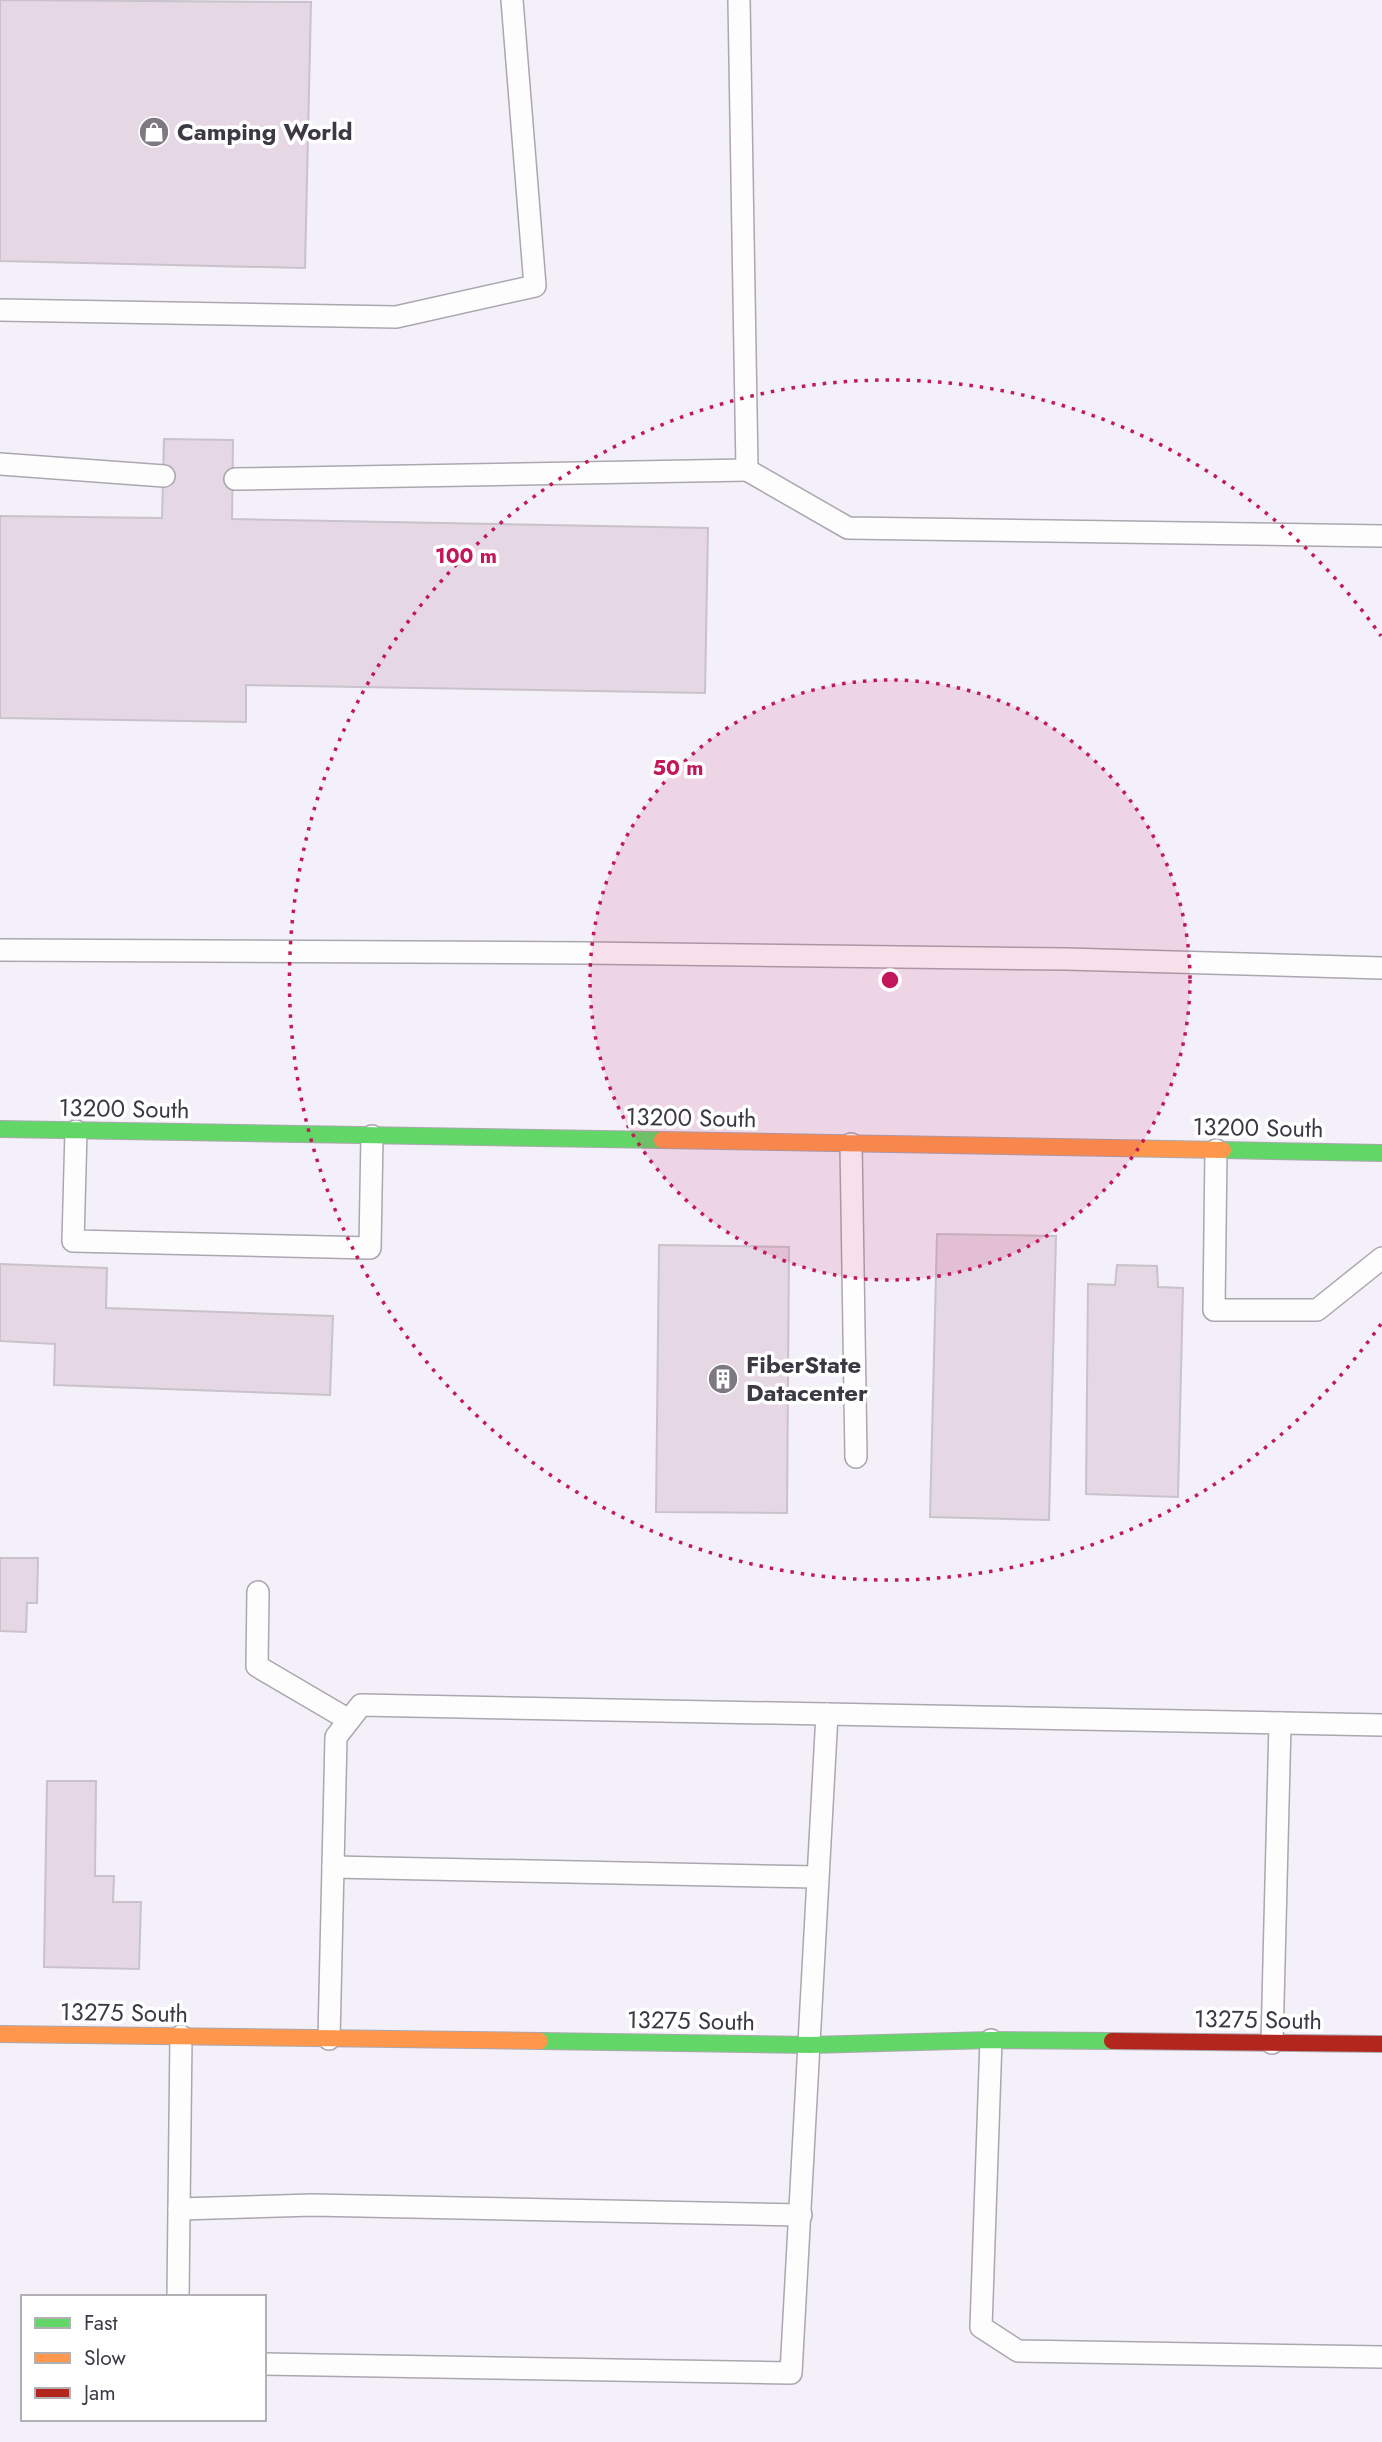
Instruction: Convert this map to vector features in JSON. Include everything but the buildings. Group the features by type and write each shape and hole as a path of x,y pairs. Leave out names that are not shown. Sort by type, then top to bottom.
{"street":[{"name":"13200 South","path":"0,1129 1382,1153"},
{"name":"13275 South","path":"0,2034 810,2045 990,2040 1382,2044"}],"lane":[{"path":"0,310 396,317 535,286 512,0"},
{"path":"739,0 747,470"},
{"path":"0,464 164,476"},
{"path":"235,479 747,470 848,528 1382,536"},
{"path":"0,950 1066,959 1382,968"},
{"path":"76,1131 73,1241 370,1248 372,1136"},
{"path":"850,1143 856,1457"},
{"path":"1216,1150 1214,1310 1317,1310 1382,1258"},
{"path":"258,1592 257,1666 349,1720"},
{"path":"329,2039 336,1737 361,1705 1382,1724"},
{"path":"266,2364 792,2373 810,2045 816,1877 827,1714"},
{"path":"1272,2043 1280,1723"},
{"path":"333,1867 816,1877"},
{"path":"178,2295 181,2036"},
{"path":"990,2040 981,2327 1018,2351 1382,2357"},
{"path":"179,2209 312,2205 801,2216"}],"traffic: fast":[{"path":"0,1129 662,1140"},
{"path":"1223,1150 1382,1153"},
{"path":"540,2041 810,2045 991,2040 1112,2041"}],"traffic: slow":[{"path":"662,1140 1223,1150"},
{"path":"0,2034 540,2041"}],"traffic: jam":[{"path":"1112,2041 1382,2044"}],"place":[{"name":"Camping World","path":"154,132"},
{"name":"FiberState Datacenter","path":"723,1379"}]}
